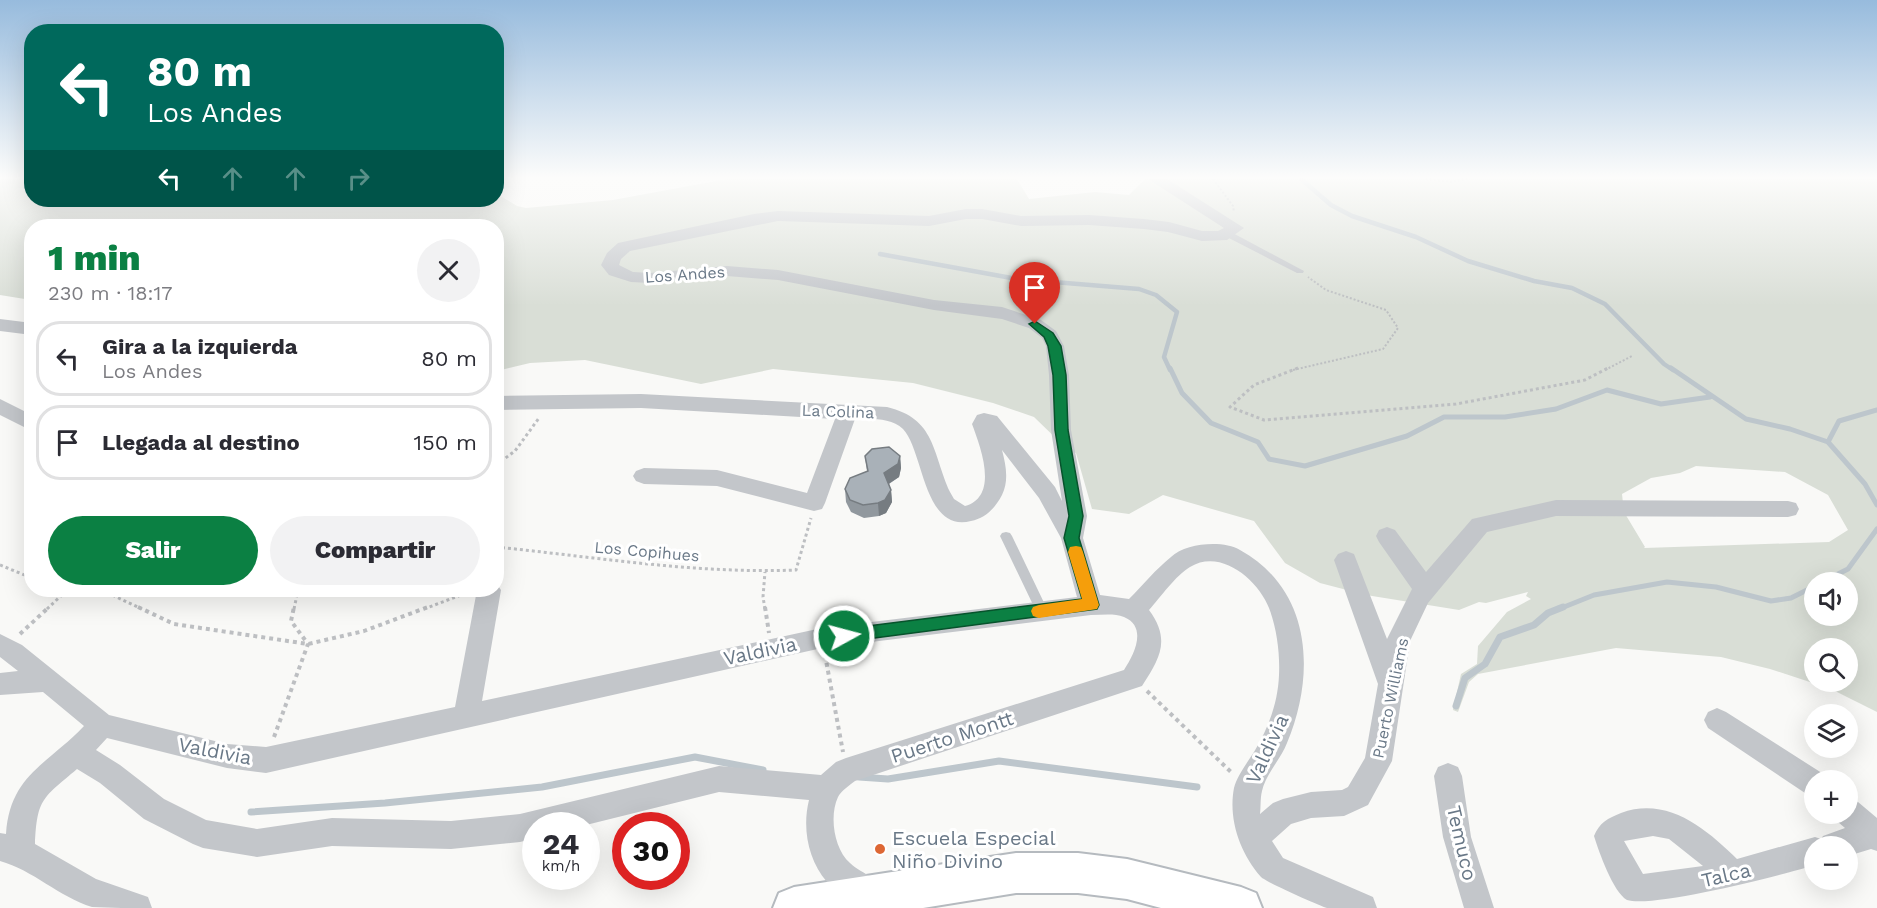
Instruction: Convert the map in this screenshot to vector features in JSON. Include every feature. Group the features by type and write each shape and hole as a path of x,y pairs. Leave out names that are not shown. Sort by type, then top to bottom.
{"street":[{"name":"Los Andes","path":"743,221 624,248 612,257 610,265 615,271 631,277 650,278 727,271 752,272 904,297 934,305 1019,317 1035,324 1049,335 1054,346 1059,375 1061,430 1076,516 1072,538 1091,605"},
{"name":"Los Andes","path":"1108,221 1169,227 1202,236 1221,236 1231,231"},
{"path":"1217,221 1231,231"},
{"path":"0,325 24,328"},
{"name":"La Colina","path":"504,403 664,401 847,413 876,412 896,416 909,423 918,435 945,503 954,511 967,514 977,511 987,503 995,485 994,461 982,424 984,420 990,421 1047,493 1072,538"},
{"path":"0,406 24,420"},
{"path":"644,476 717,478 814,503 847,413"},
{"name":"Puerto Williams","path":"1253,839 1283,813 1311,805 1344,803 1358,796 1378,761 1392,688 1398,641 1419,597 1480,525 1556,508 1788,509"},
{"path":"1387,536 1425,590"},
{"name":"Valdivia","path":"3,646 102,725 227,756 266,760 822,638 1091,605 1114,605 1134,610 1181,561 1203,553 1228,554 1249,566 1267,584 1280,605 1289,635 1292,675 1288,706 1274,743 1248,787 1246,814 1253,839 1274,868 1362,908"},
{"path":"1346,560 1392,688"},
{"path":"466,717 488,597"},
{"path":"1133,678 1146,660 1151,639 1147,623 1134,610"},
{"name":"Puerto Montt","path":"836,780 1133,678"},
{"path":"0,684 48,680"},
{"path":"1717,720 1804,777"},
{"path":"102,725 76,753 36,786 22,813 10,850 89,891 137,908"},
{"path":"76,753 110,774 154,809 203,834 256,843 332,832 452,835 520,828 719,779 836,780 819,818 824,851 838,873 867,902"},
{"name":"Temuco","path":"1448,776 1457,837 1479,908"},
{"path":"1858,820 1876,835"},
{"name":"Talca","path":"1733,875 1694,838 1670,824 1648,821 1619,826 1608,836 1615,857 1636,889 1658,889 1733,875 1804,854"},
{"path":"1858,840 1876,835"},
{"path":"794,908 867,902 1016,873 1078,873 1127,879 1241,908"}],"lane":[{"path":"1231,231 1300,271"},
{"path":"1006,536 1042,611"}],"path":[{"path":"1231,231 1232,221"},
{"path":"1300,271 1326,290 1386,310 1398,328 1383,349 1327,361 1273,378 1252,386 1230,407 1264,420 1456,404 1492,398 1585,380 1632,356"},
{"path":"504,461 524,440 550,401"},
{"name":"Los Copihues","path":"504,548 650,566 765,572 796,570 814,503"},
{"path":"0,565 24,575"},
{"path":"765,572 763,597 772,648"},
{"path":"3,646 58,597"},
{"path":"116,597 174,624 308,644 364,631 457,597"},
{"path":"296,597 291,621 308,644"},
{"path":"822,638 836,780"},
{"path":"266,760 308,644"},
{"path":"1133,678 1248,787"}],"shaded area":[{"path":"0,221 24,221 24,299 0,295"},
{"path":"504,221 1877,221 1877,712 1837,692 1858,692 1858,638 1804,638 1804,680 1721,657 1616,648 1478,674 1469,682 1458,712 1453,710 1461,674 1477,664 1478,646 1507,612 1531,599 1526,596 1528,592 1486,603 1479,602 1459,610 1366,595 1320,583 1285,563 1254,521 1163,495 1129,514 1092,509 1076,453 1067,449 1034,417 993,403 913,383 773,369 701,384 585,360 530,363 504,369","holes":["1696,466 1785,472 1828,495 1848,530 1829,542 1644,548 1624,512 1622,494 1651,478 1680,473"]}],"building":[{"path":"889,447 900,456 898,464 884,473 891,490 885,500 863,505 850,500 845,489 850,478 868,471 865,456 872,449"}],"waterway":[{"path":"1368,221 1416,237 1468,261 1534,281 1572,288 1605,304 1664,364 1673,370"},
{"path":"880,254 1017,279 1139,289 1156,295 1177,312 1164,357 1170,370"},
{"path":"1170,368 1182,393 1211,423 1258,442 1269,459 1305,466 1407,436 1444,417 1505,417 1556,409 1607,390 1661,404 1710,397"},
{"path":"1671,368 1746,419 1790,429 1828,442"},
{"path":"1828,442 1839,421 1877,410"},
{"path":"1828,442 1865,484 1877,505"},
{"path":"1842,572 1848,569 1877,529"},
{"path":"1559,609 1594,595 1667,582 1716,587 1771,601 1791,598 1804,592"},
{"path":"1456,706 1465,678 1485,664 1500,637 1534,625 1548,613 1563,607"},
{"path":"251,812 385,803 542,787 695,757 763,770"},
{"path":"859,777 888,779 999,761 1197,787"}],"slow traffic":[{"path":"1039,611 1091,605 1076,552"}],"place":[{"name":"Escuela Especial Niño Divino","path":"880,849"}],"route":[{"path":"844,636 1091,605 1072,538 1076,516 1061,430 1059,375 1054,346 1049,335 1035,324"}]}
